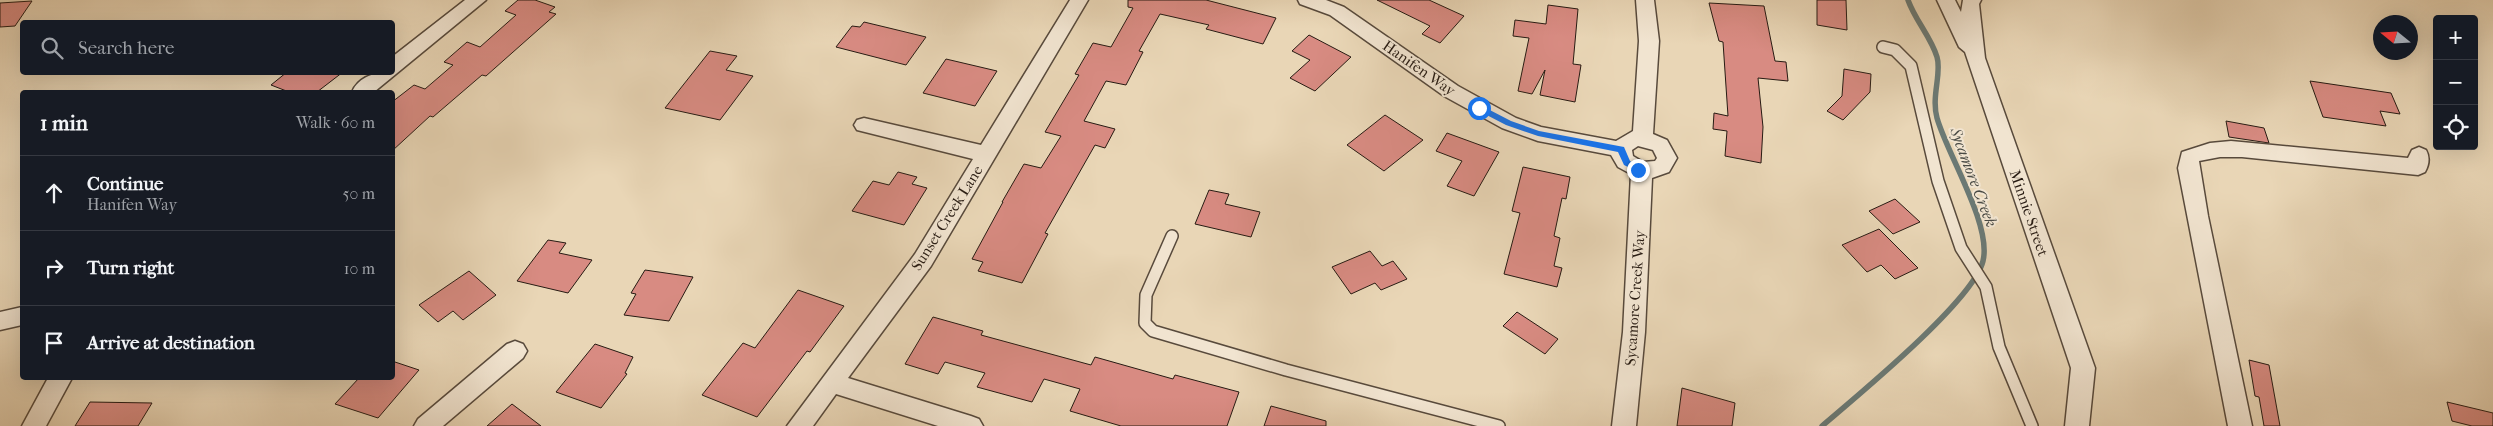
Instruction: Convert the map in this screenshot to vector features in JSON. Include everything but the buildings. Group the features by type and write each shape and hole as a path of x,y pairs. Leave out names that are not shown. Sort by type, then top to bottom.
{"street":[{"path":"395,66 477,0"},
{"name":"Sunset Creek Lane","path":"799,426 923,260 1079,0"},
{"name":"Hanifen Way","path":"1307,0 1337,11 1450,91 1508,123 1538,134 1621,150"},
{"path":"1643,138 1650,41 1645,0"},
{"path":"1946,0 1975,58"},
{"name":"Minnie Street","path":"1972,0 1970,4 1975,58 2083,368 2077,426"},
{"path":"364,90 383,75"},
{"path":"864,125 986,154"},
{"path":"1643,138 1659,144 1663,148 1667,158 1662,167 1656,170 1642,170 1627,163 1621,150 1630,140 1643,138"},
{"path":"2240,426 2197,216 2188,168 2189,156 2202,150 2222,148 2314,155 2418,167 2419,155"},
{"name":"Sycamore Creek Way","path":"1624,426 1634,332 1642,170"},
{"path":"0,321 20,316"},
{"path":"426,426 515,351"},
{"path":"34,426 59,380"},
{"path":"831,383 971,426"}],"lane":[{"path":"1883,47 1895,50 1911,66 1938,180 1961,248 1985,285 1999,347 2032,426"},
{"path":"1172,236 1146,295 1145,323 1153,331 1286,370 1499,426"}],"waterway":[{"name":"Sycamore Creek","path":"1822,426 1886,371 1937,323 1975,278 1983,261 1984,246 1975,209 1942,133 1935,110 1937,57 1908,0"}],"route":[{"path":"1479,108 1508,123 1538,134 1621,150 1623,159 1638,170"}]}
